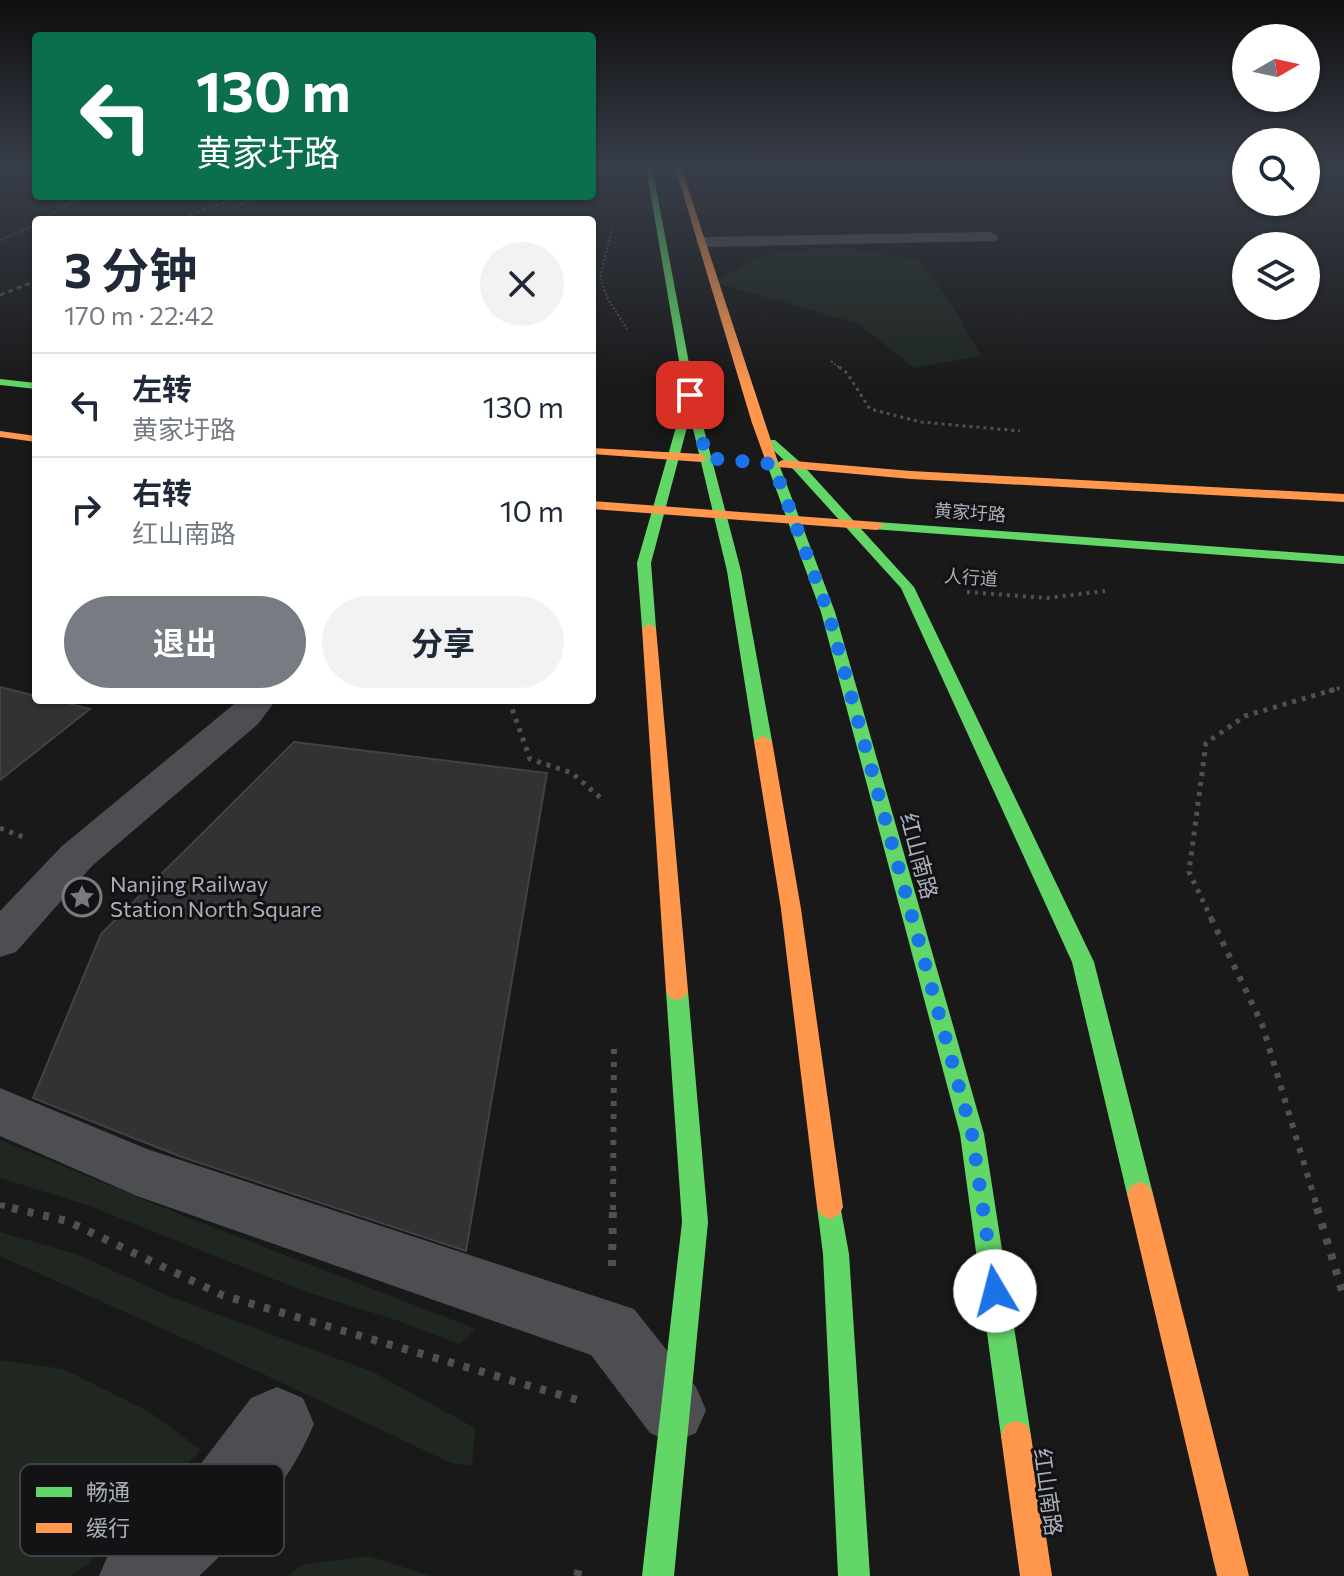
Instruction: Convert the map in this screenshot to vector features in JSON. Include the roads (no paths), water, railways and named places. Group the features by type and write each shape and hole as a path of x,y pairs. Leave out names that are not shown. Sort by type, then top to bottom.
{"street":[{"path":"662,241 690,395 714,459 791,909 836,1254 854,1576"},
{"name":"红山南路","path":"704,242 748,398 828,612 972,1134 1036,1576"},
{"path":"0,382 32,386"},
{"path":"658,1576 695,1222 644,563 690,395"},
{"path":"761,433 797,466 907,587 1083,962 1233,1576"},
{"path":"0,434 32,438"},
{"path":"596,451 714,459"},
{"name":"黄家圩路","path":"747,461 1344,498"},
{"name":"黄家圩路","path":"596,505 1344,560"},
{"path":"247,1464 277,1424"},
{"path":"139,1576 162,1556"}],"lane":[{"path":"704,242 787,241"},
{"path":"0,940 77,856 245,716 255,704"},
{"path":"0,1111 137,1171 612,1331 673,1410"}],"railway":[{"path":"0,295 32,283"}],"place":[{"name":"Nanjing Railway Station North Square","path":"82,897"}]}
